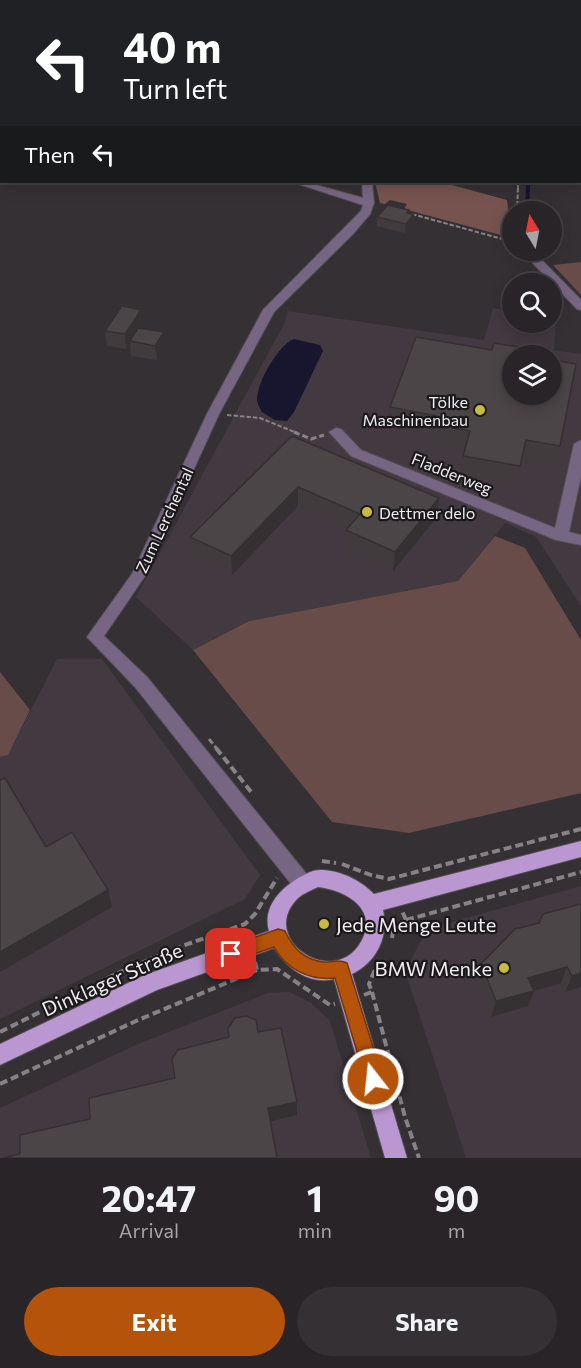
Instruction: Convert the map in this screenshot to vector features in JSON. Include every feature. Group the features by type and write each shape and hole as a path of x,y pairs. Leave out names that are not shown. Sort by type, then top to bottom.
{"main road":[{"path":"370,904 581,849"},
{"path":"317,878 333,878 348,883 361,892 370,904 375,917 372,943 354,963 341,969 326,971 310,968 296,961 285,950 278,937 277,916 280,906 293,889 302,883 317,878"},
{"name":"Dinklager Straße","path":"0,1055 152,982 278,937"},
{"path":"341,969 396,1158"}],"street":[{"path":"300,183 369,203 367,183"},
{"name":"Zum Lerchental","path":"302,883 141,682 95,637 138,576 213,414 269,310 349,232 366,212 369,203"},
{"path":"536,261 581,307"},
{"name":"Fladderweg","path":"336,432 356,453 561,536 581,540"},
{"path":"561,536 581,444"}],"path":[{"path":"517,201 518,183"},
{"path":"402,212 502,239"},
{"path":"213,414 260,418 311,439 336,432"},
{"path":"406,920 581,872"},
{"path":"0,1084 136,1021 257,970"},
{"path":"372,992 405,1117 419,1158"}],"shaded area":[{"path":"375,183 445,183 507,201 502,201 502,235 404,209 407,204 390,200 385,204 380,203"},
{"path":"581,262 581,295 562,273 553,265"},
{"path":"493,308 502,309 502,333 555,333 554,345 502,345 502,405 562,405 562,351 581,354 581,606 536,537 505,523 458,581 249,621 193,650 136,597 284,324 288,311 484,340"},
{"path":"294,339 320,345 323,351 294,412 287,421 275,420 261,411 257,401 258,392 276,356 288,342"},
{"path":"495,536 525,548 581,640 581,793 409,833 332,822 193,650 249,621 458,581"},
{"path":"57,659 102,659 260,875 245,899 0,1019 0,757 8,755"},
{"path":"0,672 30,710 8,755 0,757"},
{"path":"581,886 581,1158 466,1158 405,971 427,929"},
{"path":"290,992 311,1003 330,1021 371,1158 0,1158 0,1108 138,1044 268,993"}],"building":[{"path":"388,205 409,210 407,213 414,214 406,224 377,217"},
{"path":"122,306 141,310 125,334 105,331"},
{"path":"138,328 164,332 155,346 130,341"},
{"name":"Tölke Maschinenbau","path":"416,337 492,350 494,343 506,345 502,345 502,405 562,405 562,362 576,364 560,446 526,440 520,466 463,456 470,431 435,424 437,416 390,407"},
{"name":"Dettmer delo","path":"292,436 439,498 395,552 346,530 360,514 298,487 231,556 190,537"},
{"path":"5,778 46,847 72,832 108,890 0,952 0,780"},
{"path":"581,904 581,973 572,976 567,967 528,978 534,991 496,1001 481,964 515,929 539,923 543,914"},
{"path":"246,1016 256,1020 258,1032 281,1028 297,1102 268,1108 277,1158 3,1158 20,1154 20,1135 90,1119 89,1098 175,1078 172,1059 178,1050 229,1037 228,1028 235,1018"}],"waterway":[{"path":"528,183 528,188"},
{"path":"527,201 528,188"}],"place":[{"name":"Tölke Maschinenbau","path":"480,410"},
{"name":"Dettmer delo","path":"367,512"},
{"name":"Jede Menge Leute","path":"324,924"},
{"name":"BMW Menke","path":"504,968"}],"route":[{"path":"231,954 278,937 285,950 296,961 310,968 326,971 341,969 373,1079"}]}
